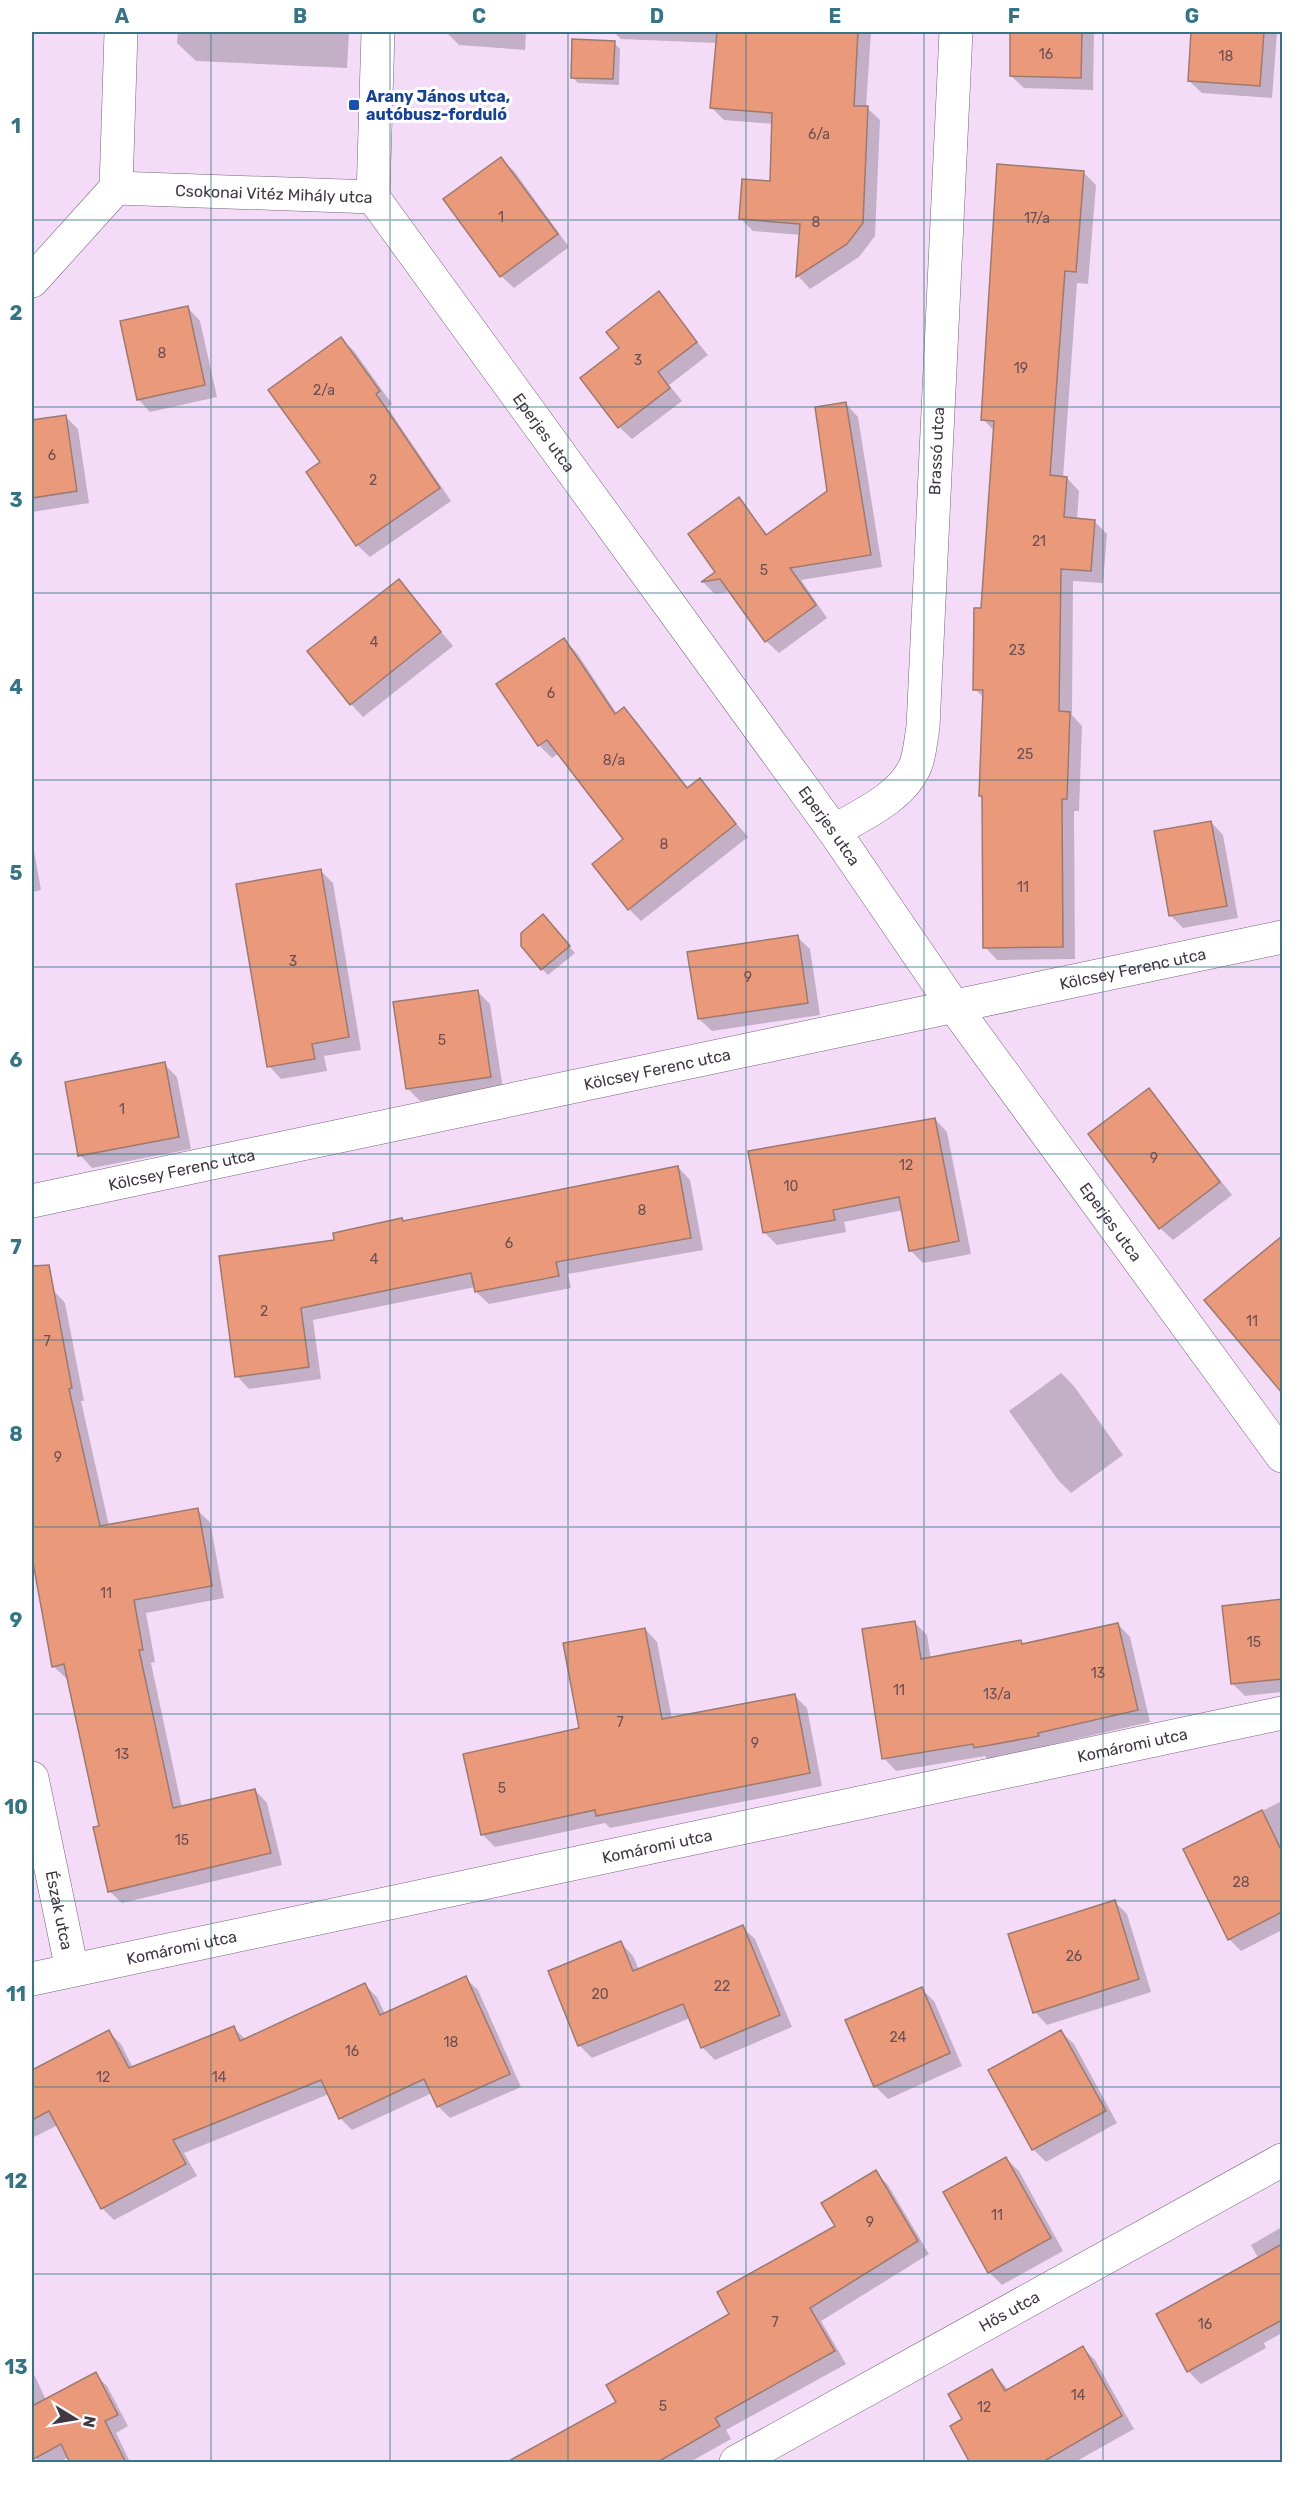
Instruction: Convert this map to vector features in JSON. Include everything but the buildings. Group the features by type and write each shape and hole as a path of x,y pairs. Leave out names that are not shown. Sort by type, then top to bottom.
{"street":[{"path":"32,281 116,188 121,32"},
{"name":"Csokonai Vitéz Mihály utca","path":"116,188 373,197 378,32"},
{"name":"Brassó utca","path":"834,831 876,808 901,787 916,764 923,727 956,32"},
{"name":"Eperjes utca","path":"373,197 834,831 953,1005 1282,1456"},
{"name":"Kölcsey Ferenc utca","path":"32,1201 1282,937"},
{"name":"Komáromi utca","path":"32,1979 1282,1713"},
{"name":"Észak utca","path":"32,1778 72,1970"},
{"name":"Hős utca","path":"736,2463 1282,2160"}],"place":[{"name":"Arany János utca, autóbusz-forduló","path":"354,105"}]}
